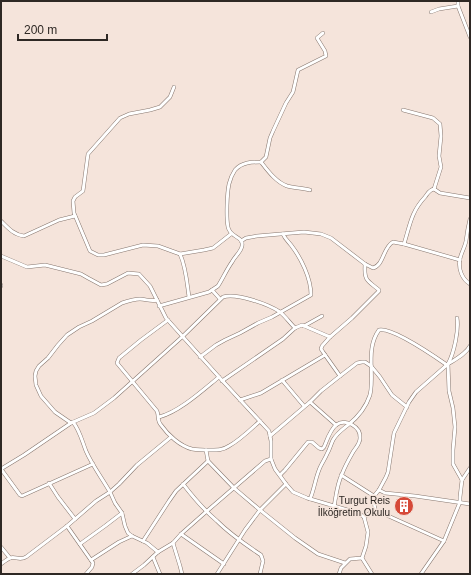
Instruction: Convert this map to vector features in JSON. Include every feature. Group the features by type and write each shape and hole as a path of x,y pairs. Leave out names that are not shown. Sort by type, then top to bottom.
{"street":[{"path":"458,1 458,6 470,37"},
{"path":"431,12 458,6"},
{"path":"159,306 204,293 218,286 242,247 241,241 238,237 231,234 228,228 227,204 229,183 235,170 241,165 250,162 261,162 266,157 270,138 286,103 293,92 298,70 326,56 325,51 317,38 323,33"},
{"path":"174,87 170,96 160,107 129,114 120,118 88,154 83,191 75,197 73,202 75,216 90,251 98,255 104,255 143,245 158,246 180,254 213,248 231,234"},
{"path":"403,110 433,118 440,124 440,167 434,189"},
{"path":"261,162 268,171 287,186 310,190"},
{"path":"404,244 413,213 428,192 431,189 434,189"},
{"path":"434,189 440,193 470,198"},
{"path":"1,221 13,232 24,236 59,220 75,216"},
{"path":"470,219 466,233 466,241 460,260 463,279 470,284"},
{"path":"241,241 251,236 304,232 324,235 331,238 365,264 373,268 380,262 389,244 393,242 460,260"},
{"path":"200,357 216,345 253,325 272,317 311,295 306,272 296,252 283,234"},
{"path":"180,254 189,297"},
{"path":"1,262 2,257 27,267 45,265 81,274 101,285 107,284 128,273 139,274 150,286 158,300 159,306 182,337 269,431 271,459 275,469 293,492 334,507 358,513 364,517 368,532 362,558"},
{"path":"340,376 321,349 330,337 379,292 379,290 366,280 365,264"},
{"path":"212,290 220,299"},
{"path":"93,464 21,496 1,469 72,422 94,413 114,398 225,296 243,297 262,303 280,312 295,328"},
{"path":"158,300 153,301 139,299 122,303 79,327 63,339 38,368 35,378 37,388 41,396 55,412 72,422 81,435 86,451 122,513 126,530 132,536 147,543 158,552"},
{"path":"222,381 283,339 295,328 302,325 304,326 322,316"},
{"path":"457,318 454,348 448,364 449,391 453,408 455,428 453,464 462,480"},
{"path":"168,320 118,359 117,364 157,411 159,422 171,437 179,443 192,449 221,450 238,441 260,421"},
{"path":"304,326 330,337"},
{"path":"310,499 319,469 333,440 341,430 361,412 368,400 371,390 372,348 374,338 379,330 387,330 448,364"},
{"path":"375,510 374,496 386,478 394,433 407,407 416,392 448,364 461,356 469,349 470,346"},
{"path":"240,400 261,393 325,355"},
{"path":"270,436 321,391 360,362 365,362 371,366 392,395 407,407"},
{"path":"159,417 186,403 219,377"},
{"path":"282,380 304,406"},
{"path":"310,402 336,425"},
{"path":"280,475 308,442 312,442 319,448 322,448 336,425 343,422 350,423 359,433 360,441 341,475 334,507"},
{"path":"1,564 13,557 24,559 67,526 96,500 110,492 138,465 171,437"},
{"path":"206,450 208,461 234,488 260,510 318,554 345,563"},
{"path":"132,574 158,552 173,543 181,534 265,461 271,459"},
{"path":"143,541 169,501 183,484 208,461"},
{"path":"421,574 444,541 460,502 462,480 470,468"},
{"path":"341,475 374,496"},
{"path":"49,483 75,519"},
{"path":"183,484 193,497 217,522 261,556 262,561 260,574"},
{"path":"217,574 260,510 286,484"},
{"path":"379,490 385,493 470,504"},
{"path":"364,517 375,510"},
{"path":"375,510 444,541"},
{"path":"80,544 122,513"},
{"path":"67,526 93,563 93,566 86,574"},
{"path":"181,534 224,564"},
{"path":"91,560 119,542 132,536"},
{"path":"173,543 182,574"},
{"path":"1,547 10,558"},
{"path":"153,557 160,574"},
{"path":"339,574 345,563 350,559 362,558"},
{"path":"362,558 372,574"}],"place":[{"name":"Turgut Reis İlköğretim Okulu","path":"404,506"}]}
